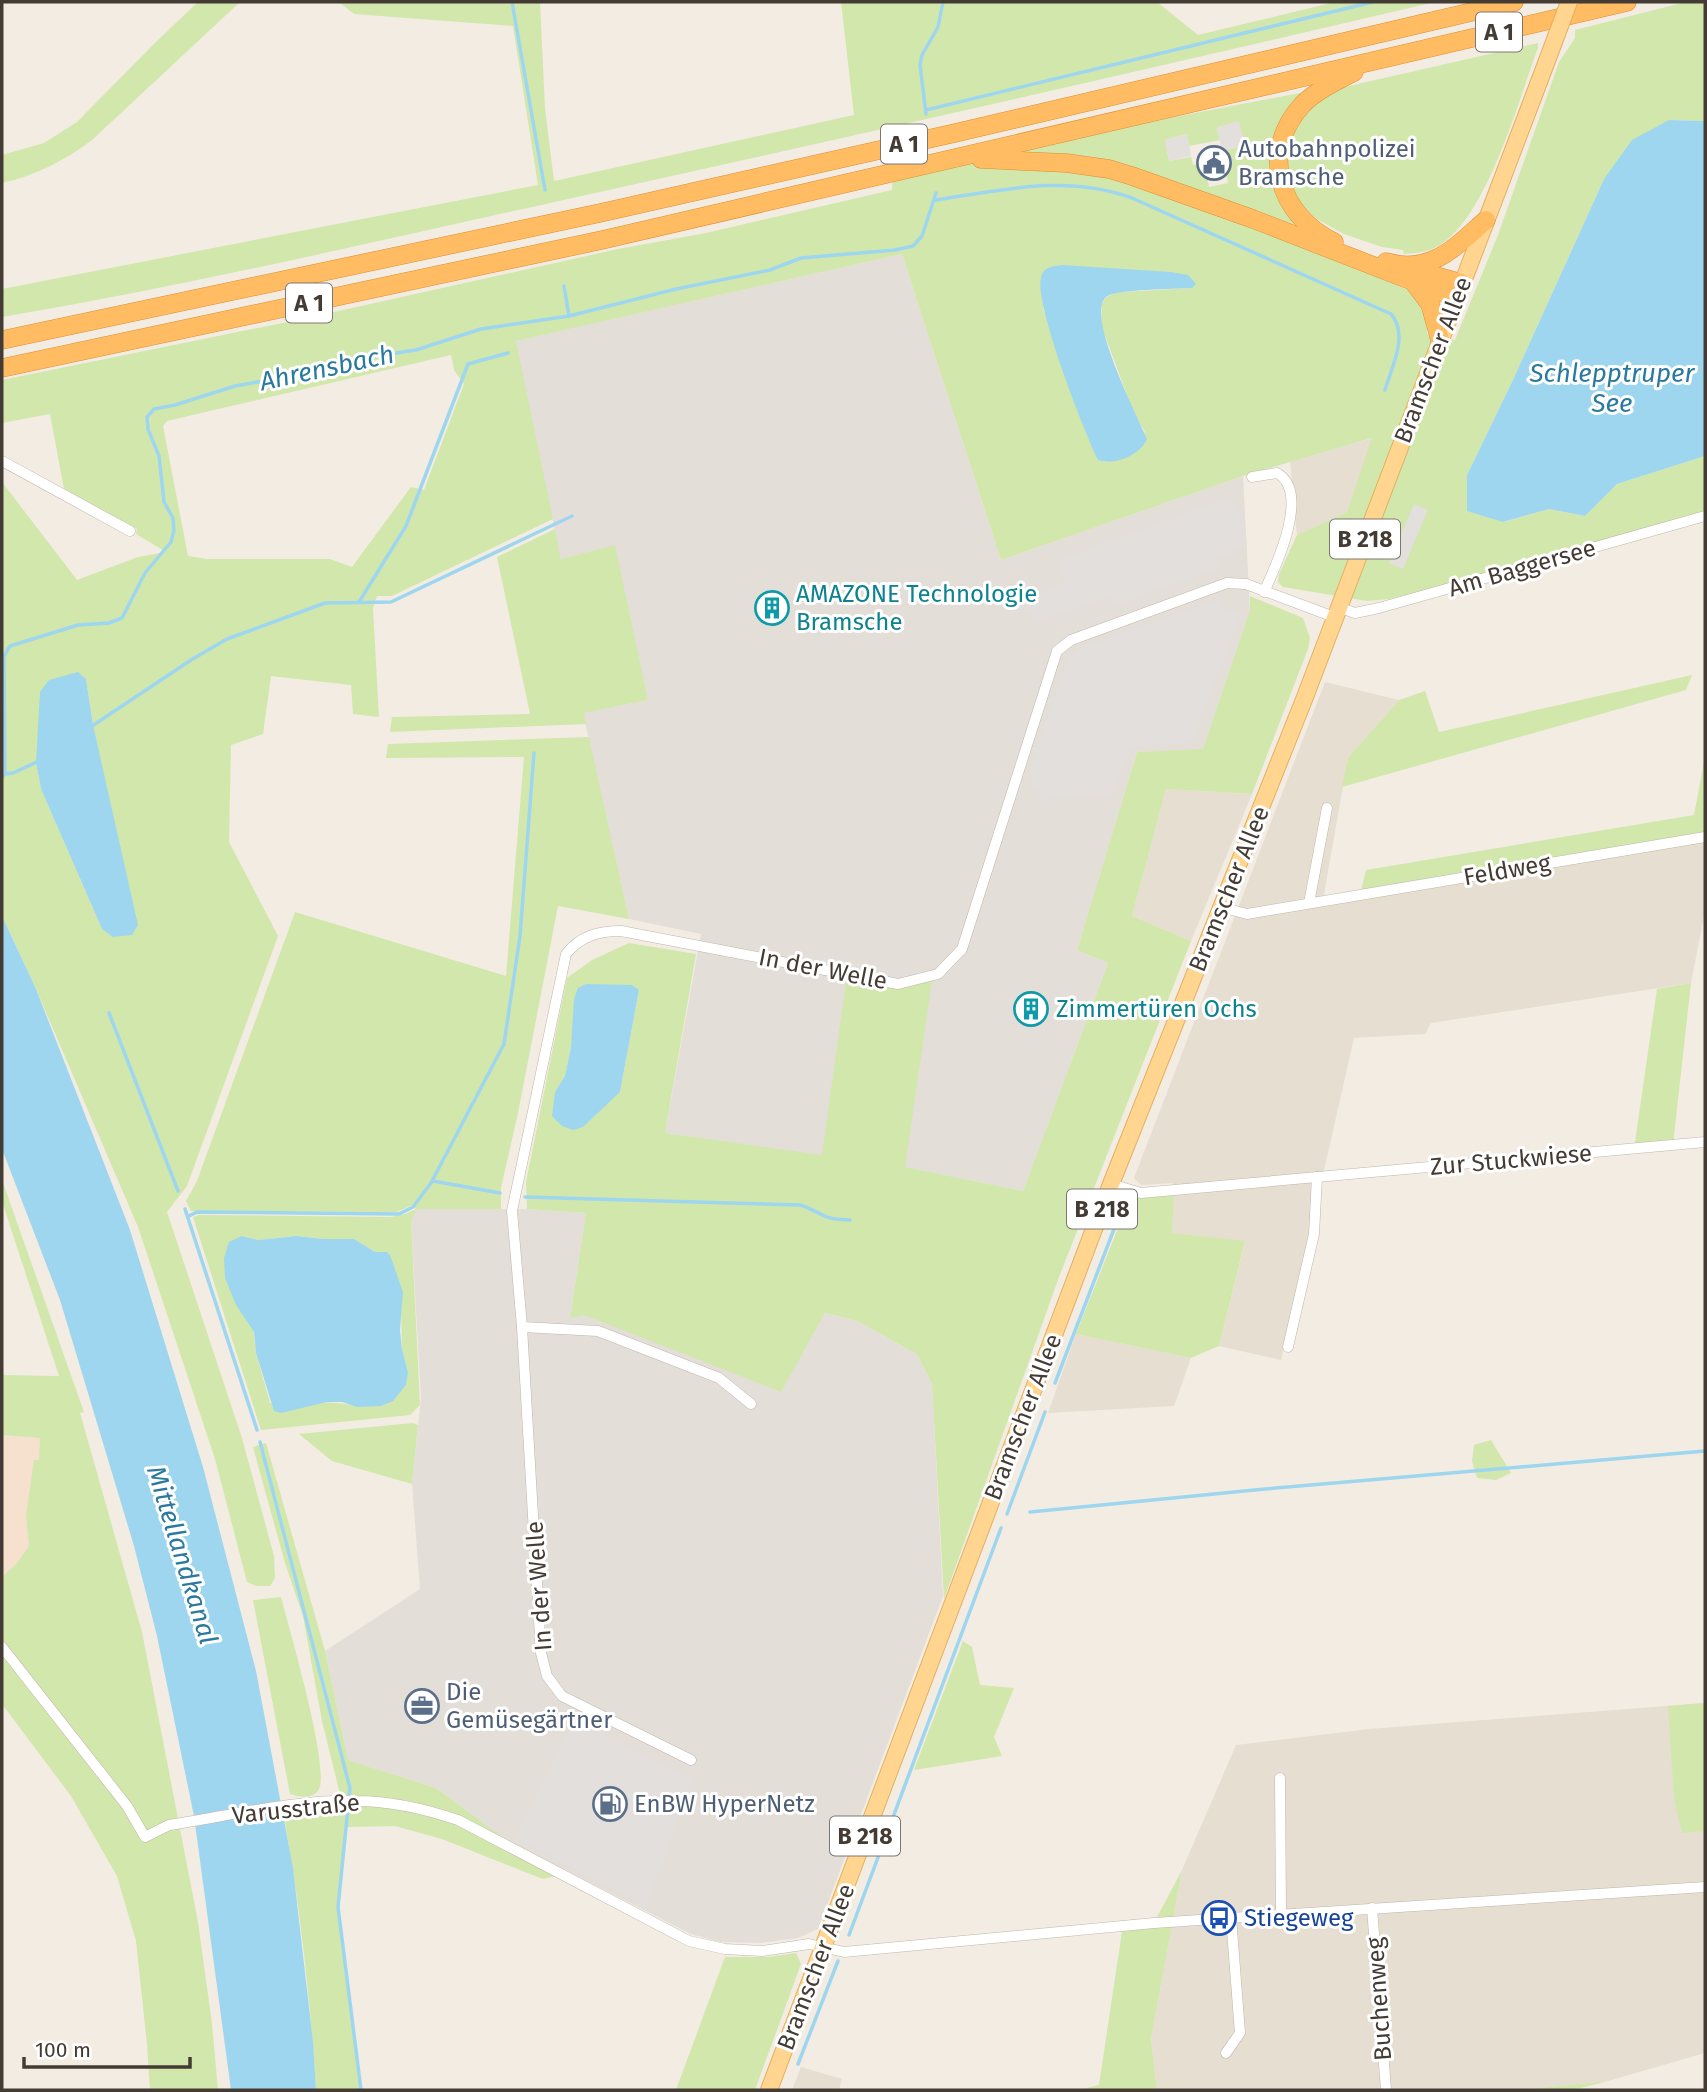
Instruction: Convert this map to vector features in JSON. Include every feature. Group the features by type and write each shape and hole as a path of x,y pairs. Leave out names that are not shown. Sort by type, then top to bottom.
{"highway":[{"name":"A 1","path":"2,340 600,213 1514,2"},
{"name":"A 1","path":"2,368 602,240 1627,2"},
{"path":"1372,62 1321,90 1300,108 1284,134 1279,153 1282,188 1291,205 1313,229 1346,248 1407,274 1430,304 1440,340"},
{"path":"960,158 1066,163 1109,169 1458,291"},
{"path":"1407,274 1450,251 1486,220"}],"main road":[{"name":"Bramscher Allee","path":"769,2090 1111,1184 1282,756 1569,2"}],"street":[{"path":"2,461 130,531"},
{"path":"1252,477 1277,473 1286,480 1290,492 1290,523 1287,536 1264,592"},
{"name":"Am Baggersee","path":"1336,612 1355,613 1378,608 1705,516"},
{"name":"In der Welle","path":"691,1760 562,1696 547,1676 541,1653 522,1327 512,1211 566,954 573,945 602,931 621,932 898,984 938,974 962,949 1057,651 1071,640 1227,583 1246,584 1264,592 1336,612"},
{"path":"1309,904 1327,808"},
{"name":"Feldweg","path":"1220,907 1247,914 1705,837"},
{"name":"Zur Stuckwiese","path":"1111,1184 1141,1193 1705,1142"},
{"path":"1288,1347 1314,1234 1317,1177"},
{"path":"522,1327 598,1331 719,1378 751,1404"},
{"name":"Varusstraße","path":"2,1647 127,1806 145,1837 169,1825 300,1805 358,1801 428,1810 458,1819 690,1941 725,1949 762,1951 809,1944 823,1947"},
{"path":"1280,1779 1281,1914"},
{"path":"823,1947 844,1952 1231,1917 1705,1887"},
{"name":"Buchenweg","path":"1372,1908 1386,2090"},
{"path":"1226,2053 1240,2033 1231,1917"}],"shaded area":[{"path":"1239,121 1245,146 1222,151 1217,127"},
{"path":"1187,134 1191,156 1169,161 1165,140"},
{"path":"902,254 1001,560 1243,476 1250,610 1203,750 1137,752 1077,950 1108,963 1023,1191 909,1168 665,1133 701,934 629,919 583,713 648,700 614,546 561,559 515,341"},
{"path":"1373,438 1347,512 1297,535 1290,462"},
{"path":"1223,499 1236,505 1247,546 1218,558 1220,567 1113,606 1108,597 1039,622 1016,606 1018,600 1066,583 1057,561"},
{"path":"1414,504 1428,510 1403,569 1389,563"},
{"path":"1220,599 1224,609 1240,615 1192,742 1131,747 1112,794 1039,799 1038,790 1032,790 1030,767 1068,658 1078,649"},
{"path":"1325,682 1399,700 1348,758 1323,900 1705,837 1705,910 1691,983 1431,1023 1425,1034 1354,1038 1281,1360 1219,1346 1245,1242 1172,1233 1173,1183 1141,1185 1134,1178"},
{"path":"1166,789 1252,794 1191,941 1132,916"},
{"path":"416,1209 527,1209 586,1213 570,1318 584,1314 780,1391 825,1313 857,1321 917,1354 932,1384 943,1596 818,1929 798,1938 761,1943 720,1942 691,1934 508,1841 436,1788 348,1760 325,1651 420,1589 412,1484 421,1398 411,1220"},
{"path":"1076,1334 1191,1358 1174,1406 1048,1413"},
{"path":"2,1435 40,1438 39,1460 35,1460 26,1516 29,1546 17,1563 2,1577"},
{"path":"1705,1703 1705,2053 1608,2081 1519,2090 1157,2090 1151,2039 1182,1870 1236,1745 1369,1729"},
{"path":"575,1719 693,1779 647,1905 516,1838"},
{"path":"801,2067 842,2079 839,2090 792,2090"}],"green space":[{"path":"198,2 240,2 92,140 49,166 2,183 2,155 44,143 77,122"},
{"path":"339,2 540,2 545,109 554,181 854,115 841,2 1157,2 1198,35 1335,2 1435,2 882,129 345,248 140,292 2,317 2,289 538,185 513,26 354,14"},
{"path":"1686,2 1705,2 1705,121 1669,120 1604,179 1467,475 1504,522 1549,509 1585,516 1617,484 1705,456 1705,516 1594,548 1389,599 1367,601 1283,587 1278,582 1279,574 1297,535 1347,512 1372,438 1243,476 1001,560 902,254 516,341 553,519 392,596 377,596 373,608 379,717 353,714 351,685 271,676 263,734 231,745 229,842 278,936 187,1186 167,1212 242,1438 274,1556 275,1578 270,1586 256,1586 247,1582 215,1459 138,1227 2,916 2,482 77,580 138,557 166,552 136,534 137,529 64,489 50,414 2,423 2,380 307,318 618,249 706,233 892,190 893,173 960,158 1305,92 1274,143 1308,232 1308,244 1414,293 1427,316 1427,334 1455,340 1498,235 1559,62 1575,38 1575,30","holes":["1238,122 1245,146 1222,151 1228,183 1209,187 1204,163 1193,165 1191,157 1169,161 1165,140 1187,134 1189,146 1220,140 1217,127","1188,275 1192,288 1119,292 1106,297 1102,304 1101,325 1133,411 1145,432 1119,459 1106,462 1098,460 1043,308","451,355 454,370 464,384 424,490 411,487 352,567 330,559 207,559 188,556 163,426 167,421","86,679 93,725 102,929 41,789 36,763"]},
{"path":"1538,43 1511,125 1487,183 1473,209 1457,230 1440,245 1423,252 1404,254 1403,250 1382,247 1344,234 1315,218 1297,200 1289,181 1287,160 1290,139 1297,120 1327,91"},
{"path":"555,529 561,559 615,545 648,700 584,713 586,724 390,732 392,717 530,714 497,557"},
{"path":"1250,596 1303,618 1310,638 1308,649 1252,794 1166,789 1132,916 1191,941 1059,1277 944,1599 932,1384 917,1354 857,1321 825,1313 781,1392 584,1315 570,1318 586,1213 527,1209 526,1182 567,978 592,960 629,943 696,954 665,1133 822,1155 846,981 901,989 932,981 905,1167 1023,1191 1108,963 1077,950 1137,752 1203,749 1250,610","holes":["639,990 620,1092 555,1092 565,1076 571,1047"]},
{"path":"1692,675 1686,690 1342,787 1348,758 1399,700 1425,691 1439,732"},
{"path":"589,737 629,919 558,906 501,1188 501,1209 417,1209 411,1220 420,1405 410,1415 261,1430 193,1217 391,1217 416,1209 412,1205 397,1212 191,1211 186,1201 197,1181 295,912 506,976 524,757 386,758 388,744","holes":["242,1236 258,1240 296,1236 354,1239 375,1252 387,1252 390,1255 401,1311 402,1349 408,1372 358,1407 326,1402 270,1403 256,1353"]},
{"path":"1705,757 1705,837 1360,895 1366,870 1694,815"},
{"path":"1691,983 1673,1145 1634,1149 1657,989"},
{"path":"2,1180 84,1412 80,1413 142,1632 198,1922 218,2090 150,2090 136,1941 117,1876 71,1796 2,1704 2,1577 17,1563 29,1546 26,1516 34,1460 39,1460 40,1438 2,1435 2,1375 59,1376 2,1201"},
{"path":"1174,1191 1172,1233 1245,1241 1219,1346 1191,1358 1076,1334 1129,1200"},
{"path":"413,1423 418,1425 412,1484 332,1461 299,1434"},
{"path":"1491,1440 1511,1473 1496,1480 1477,1478 1472,1461 1474,1445"},
{"path":"266,1443 325,1651 348,1760 436,1788 508,1841 506,1851 556,1876 543,1879 442,1839 395,1826 346,1827 338,1907 361,2090 316,2090 304,1951 283,1812 345,1814 322,1721 303,1616 285,1563 253,1447"},
{"path":"281,1597 319,1755 319,1789 306,1797 290,1794 253,1600"},
{"path":"963,1641 972,1647 980,1685 1014,1688 994,1737 1002,1756 914,1770"},
{"path":"1705,1703 1705,1831 1682,1833 1674,1798 1668,1706"},
{"path":"1182,1870 1151,2039 1157,2090 1079,2090 1099,2085 1123,1925 1154,1923"},
{"path":"796,1953 801,1964 755,2090 676,2090 725,1957 768,1957"},
{"path":"1608,2081 1573,2090 1519,2090"}],"water":[{"name":"Schlepptruper See","path":"1669,120 1705,121 1705,456 1617,484 1585,516 1549,509 1503,522 1467,511 1467,475 1604,179 1632,140"},
{"path":"1062,265 1171,272 1188,275 1196,284 1192,288 1112,294 1106,297 1101,308 1107,344 1147,439 1139,450 1126,458 1098,460 1052,339 1041,292 1041,278 1046,269"},
{"path":"78,672 86,679 93,725 138,925 132,935 113,937 102,929 41,789 36,763 40,692 49,680"},
{"name":"Mittellandkanal","path":"2,916 36,989 130,1230 203,1467 256,1671 293,1868 316,2090 231,2090 194,1816 157,1636 134,1546 60,1300 2,1149"},
{"path":"586,984 632,985 639,990 620,1092 583,1127 573,1130 562,1126 552,1116 555,1092 565,1076 571,1047 574,999 578,988"},
{"path":"242,1236 258,1240 296,1236 354,1239 375,1252 387,1252 390,1255 403,1292 400,1330 408,1372 406,1385 393,1401 381,1406 357,1407 342,1402 327,1402 281,1413 274,1411 256,1353 254,1332 236,1305 225,1278 224,1258 229,1242"}],"waterway":[{"path":"512,2 545,190"},
{"name":"Ahrensbach","path":"926,114 920,65 922,55 938,27 943,2"},
{"path":"926,110 1373,2"},
{"path":"936,200 1059,185 1108,191 1132,198 1391,314 1399,331 1399,341 1385,390"},
{"name":"Ahrensbach","path":"2,778 5,774 4,656 10,646 78,625 109,623 122,618 145,573 171,542 173,518 164,502 159,456 148,429 147,417 154,409 235,386 319,371 343,361 416,350 481,329 569,316 676,289 770,270 801,258 913,246 922,236 936,193"},
{"path":"564,286 569,316"},
{"path":"359,602 406,526 468,364 508,353"},
{"path":"92,726 227,639 325,603 391,602 572,516"},
{"path":"189,1216 197,1212 399,1214 413,1207 431,1183 504,1044 520,936 534,753"},
{"path":"5,774 39,761"},
{"path":"109,1013 178,1191"},
{"path":"433,1181 500,1193"},
{"path":"525,1197 800,1205 830,1218 850,1220"},
{"path":"1055,1383 1124,1203"},
{"path":"185,1209 257,1430"},
{"path":"1007,1514 1045,1412"},
{"path":"260,1442 350,1788 338,1907 361,2090"},
{"path":"1030,1512 1705,1451"},
{"path":"849,1935 1001,1528"},
{"path":"798,2064 838,1961"}],"place":[{"name":"Autobahnpolizei Bramsche","path":"1214,163"},
{"name":"AMAZONE Technologie Bramsche","path":"772,608"},
{"name":"Zimmertüren Ochs","path":"1031,1009"},
{"name":"Die Gemüsegärtner","path":"422,1706"},
{"name":"EnBW HyperNetz","path":"610,1804"},
{"name":"Stiegeweg","path":"1219,1918"}]}
